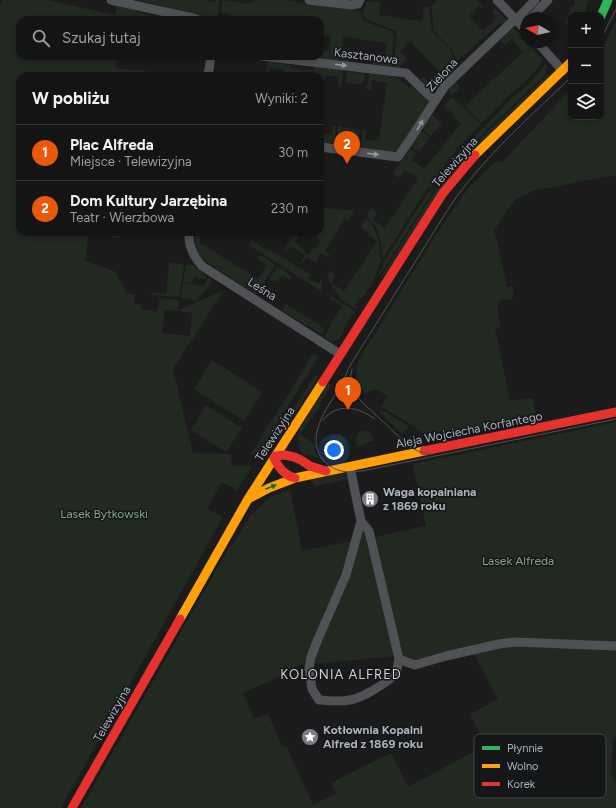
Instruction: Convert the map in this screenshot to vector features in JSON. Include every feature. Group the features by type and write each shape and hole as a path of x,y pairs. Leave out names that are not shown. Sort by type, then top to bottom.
{"main road":[{"path":"603,12 608,0"},
{"name":"Telewizyjna","path":"72,808 248,499 443,193 478,151 568,65"},
{"name":"Aleja Wojciecha Korfantego","path":"248,499 295,478 616,412"},
{"path":"293,428 295,446 301,460"},
{"name":"Aleja Wojciecha Korfantego","path":"275,457 289,456 301,460 310,466 326,471"},
{"path":"275,457 278,466 282,471 286,475 295,478"}],"street":[{"path":"111,0 184,16"},
{"path":"309,0 351,5 358,4 360,0"},
{"path":"497,0 520,23"},
{"name":"Zielona","path":"528,12 535,0"},
{"path":"537,12 548,0"},
{"name":"Zielona","path":"324,148 398,157 445,86 520,25"},
{"path":"542,48 562,71"},
{"path":"209,72 210,60"},
{"name":"Kasztanowa","path":"295,60 406,73 434,101"},
{"name":"Leśna","path":"188,236 190,248 194,257 202,266 340,354"},
{"path":"350,467 361,521 346,575 311,657 310,668 312,689 319,700 338,702 352,700 363,696 396,674 399,659 369,531 361,521"},
{"path":"399,659 415,664 499,644 514,642 616,646"}],"green space":[{"name":"Lasek Bytkowski","path":"2,0 47,0 115,15 117,7 114,6 116,5 154,16 16,16 16,60 117,60 116,68 153,72 16,72 16,236 90,236 85,261 114,271 127,293 135,295 134,304 142,305 142,309 157,312 160,298 179,300 178,311 165,310 162,333 190,336 192,313 179,310 224,290 173,369 193,453 231,454 232,465 252,466 237,490 222,482 207,509 223,517 61,808 0,808"},
{"path":"138,0 206,0 215,2 216,0 220,0 218,16 204,16"},
{"path":"223,0 249,4 254,0 285,0 360,11 362,18 366,22 391,31 393,34 394,38 391,67 372,64 373,56 385,57 386,43 343,37 341,52 350,53 349,62 324,60 324,50 329,51 331,36 324,35 324,16 231,16 231,14 221,12"},
{"path":"437,0 476,0 483,6 482,8 479,6 469,16 483,31 497,18 491,12 495,8 509,22 505,26 501,22 457,61 457,71 456,61 452,50 433,30 431,6"},
{"path":"575,0 589,0 585,12 569,12 571,5 574,6"},
{"path":"367,2 381,2 379,15 422,21 424,6 429,7 432,31 451,50 455,72 432,92 419,81 423,76 428,82 439,71 410,41 400,51 407,59 400,67 393,66 397,34 394,30 366,19 363,15 363,11"},
{"path":"568,15 568,26 564,22"},
{"path":"616,21 616,175 532,191 515,200 494,230 507,287 513,286 514,293 511,299 500,301 498,304 501,327 495,328 510,401 530,398 533,399 536,414 535,417 490,428 476,427 448,434 444,433 429,438 412,425 381,406 388,397 377,389 365,393 361,390 357,382 358,361 437,233 470,186 496,161 502,162 568,92 568,120 604,120 604,44"},
{"path":"514,28 520,35 520,48 532,48 543,60 524,83 507,97 482,123 449,91 450,86 455,81 460,87 453,94 465,106 523,52 512,39 505,45 499,39"},
{"path":"268,60 272,60 273,63 290,65 290,68 314,70 315,64 322,68 342,70 343,73 341,87 338,86 339,77 325,75 324,84 324,72 284,72 284,70 270,68 270,72 266,72"},
{"path":"546,63 547,68 545,75 488,129 485,126 513,97 528,85"},
{"path":"357,69 364,72 364,82 360,84 347,83 347,72 357,73"},
{"path":"373,71 392,73 393,77 399,79 409,88 414,83 430,103 397,152 391,153 360,149 363,129 366,130 365,140 379,141 387,83 372,80 371,90 367,90 369,75"},
{"path":"548,74 548,77 507,117 386,273 380,278 439,184 453,167"},
{"path":"452,97 481,124 447,161 437,179 434,177 431,181 434,183 427,189 383,259 381,242 375,226 368,218 367,214 371,208 377,212 373,220 385,228 418,178 405,170 400,178 393,174 410,148 417,153 412,160 424,169 461,123 444,106"},
{"path":"433,115 442,123 431,136 422,129 429,118"},
{"path":"333,126 336,126 334,146 324,145 324,134 332,135"},
{"path":"338,126 360,130 358,148 336,146"},
{"path":"484,127 487,130 464,152 440,181 457,154"},
{"path":"421,130 430,138 419,152 411,146"},
{"path":"437,185 378,276 384,262 411,219 428,193"},
{"path":"324,208 354,210 348,221 345,219 325,251 330,255 328,257 321,253 316,263 306,257 302,264 300,263 305,255 290,246 286,252 284,251 293,236 299,236 295,242 300,245 299,247 305,250 304,252 308,255 318,246 320,240 314,236 324,236"},
{"path":"366,219 371,223 378,237 381,261 374,280 362,298 360,297 355,305 357,307 356,309 342,301 327,277 330,271 336,275 331,283 344,291 377,242 361,227"},
{"name":"Lasek Bytkowski","path":"106,236 121,236 121,238"},
{"path":"195,236 201,236 200,243 258,279 267,265 257,259 260,255 274,264 274,267 256,294 208,263 197,249"},
{"path":"252,240 266,250 269,249 311,274 308,279 319,284 321,279 321,291 249,245"},
{"path":"169,263 183,264 184,266 179,297 152,295 150,292 166,294"},
{"path":"186,265 193,265 206,276 205,279 195,277 192,282 197,284 183,282"},
{"path":"277,267 292,276 290,280 282,275 277,282 269,279"},
{"path":"208,278 213,280 198,299 181,298 183,283 203,286"},
{"path":"331,296 355,311 347,322 341,336 334,342 330,341 324,336 342,306 330,299"},
{"path":"286,304 325,329 322,335 283,311"},
{"path":"314,353 319,356 260,451 250,455"},
{"path":"212,360 262,392 244,421 194,389"},
{"path":"320,375 275,445 269,449 314,376"},
{"path":"329,383 332,385 319,403 321,406 300,434 314,444 316,453 321,460 308,454 305,456 300,450 298,439 300,427"},
{"path":"206,405 242,428 226,452 191,430"},
{"path":"380,409 409,426 402,434 381,414"},
{"name":"Lasek Alfreda","path":"616,422 616,735 613,740 611,772 616,783 616,808 81,808 227,551 251,515 270,497 290,490 302,551 353,541 332,598 305,662 278,677 243,693 254,719 268,714 282,746 287,747 313,805 336,793 331,783 391,753 408,787 474,751 474,798 606,798 606,734 480,734 470,714 498,699 470,647 418,662 403,658 374,537 426,526 413,464"},
{"path":"362,431 367,431 370,433 373,436 374,441 359,447 355,441 358,434"},
{"path":"334,434 340,434 345,439 343,448 340,450 334,450 329,445 329,439"},
{"path":"342,473 349,479 316,486 312,482 312,480"},
{"path":"362,527 367,535 395,656 313,664 314,658"}],"tram line":[{"path":"604,33 616,9"},
{"path":"568,80 493,153 452,203 351,364 341,386 328,406 319,424 316,443 318,452 324,461 329,465 344,472 356,472 616,419"},
{"path":"352,369 352,387 362,402 410,447 420,452 432,454"},
{"path":"323,420 335,411 348,408 355,409 375,419"}],"traffic: fast":[{"path":"603,12 608,0"}],"traffic: slow":[{"path":"475,155 568,65"},
{"path":"180,619 248,499 323,382"},
{"path":"250,498 269,488 295,478 424,451"}],"traffic: jam":[{"path":"323,382 443,193 475,155"},
{"path":"424,451 616,412"},
{"path":"275,456 285,455 294,457 310,466 326,471"},
{"path":"274,458 282,471 295,478"},
{"path":"72,808 180,619"}],"place":[{"name":"Dom Kultury Jarzębina","path":"347,164"},
{"name":"Plac Alfreda","path":"348,410"},
{"name":"Waga kopalniana z 1869 roku","path":"370,499"},
{"name":"Kotłownia Kopalni Alfred z 1869 roku","path":"310,737"}],"district":[{"name":"KOLONIA ALFRED","path":"341,674"}]}
